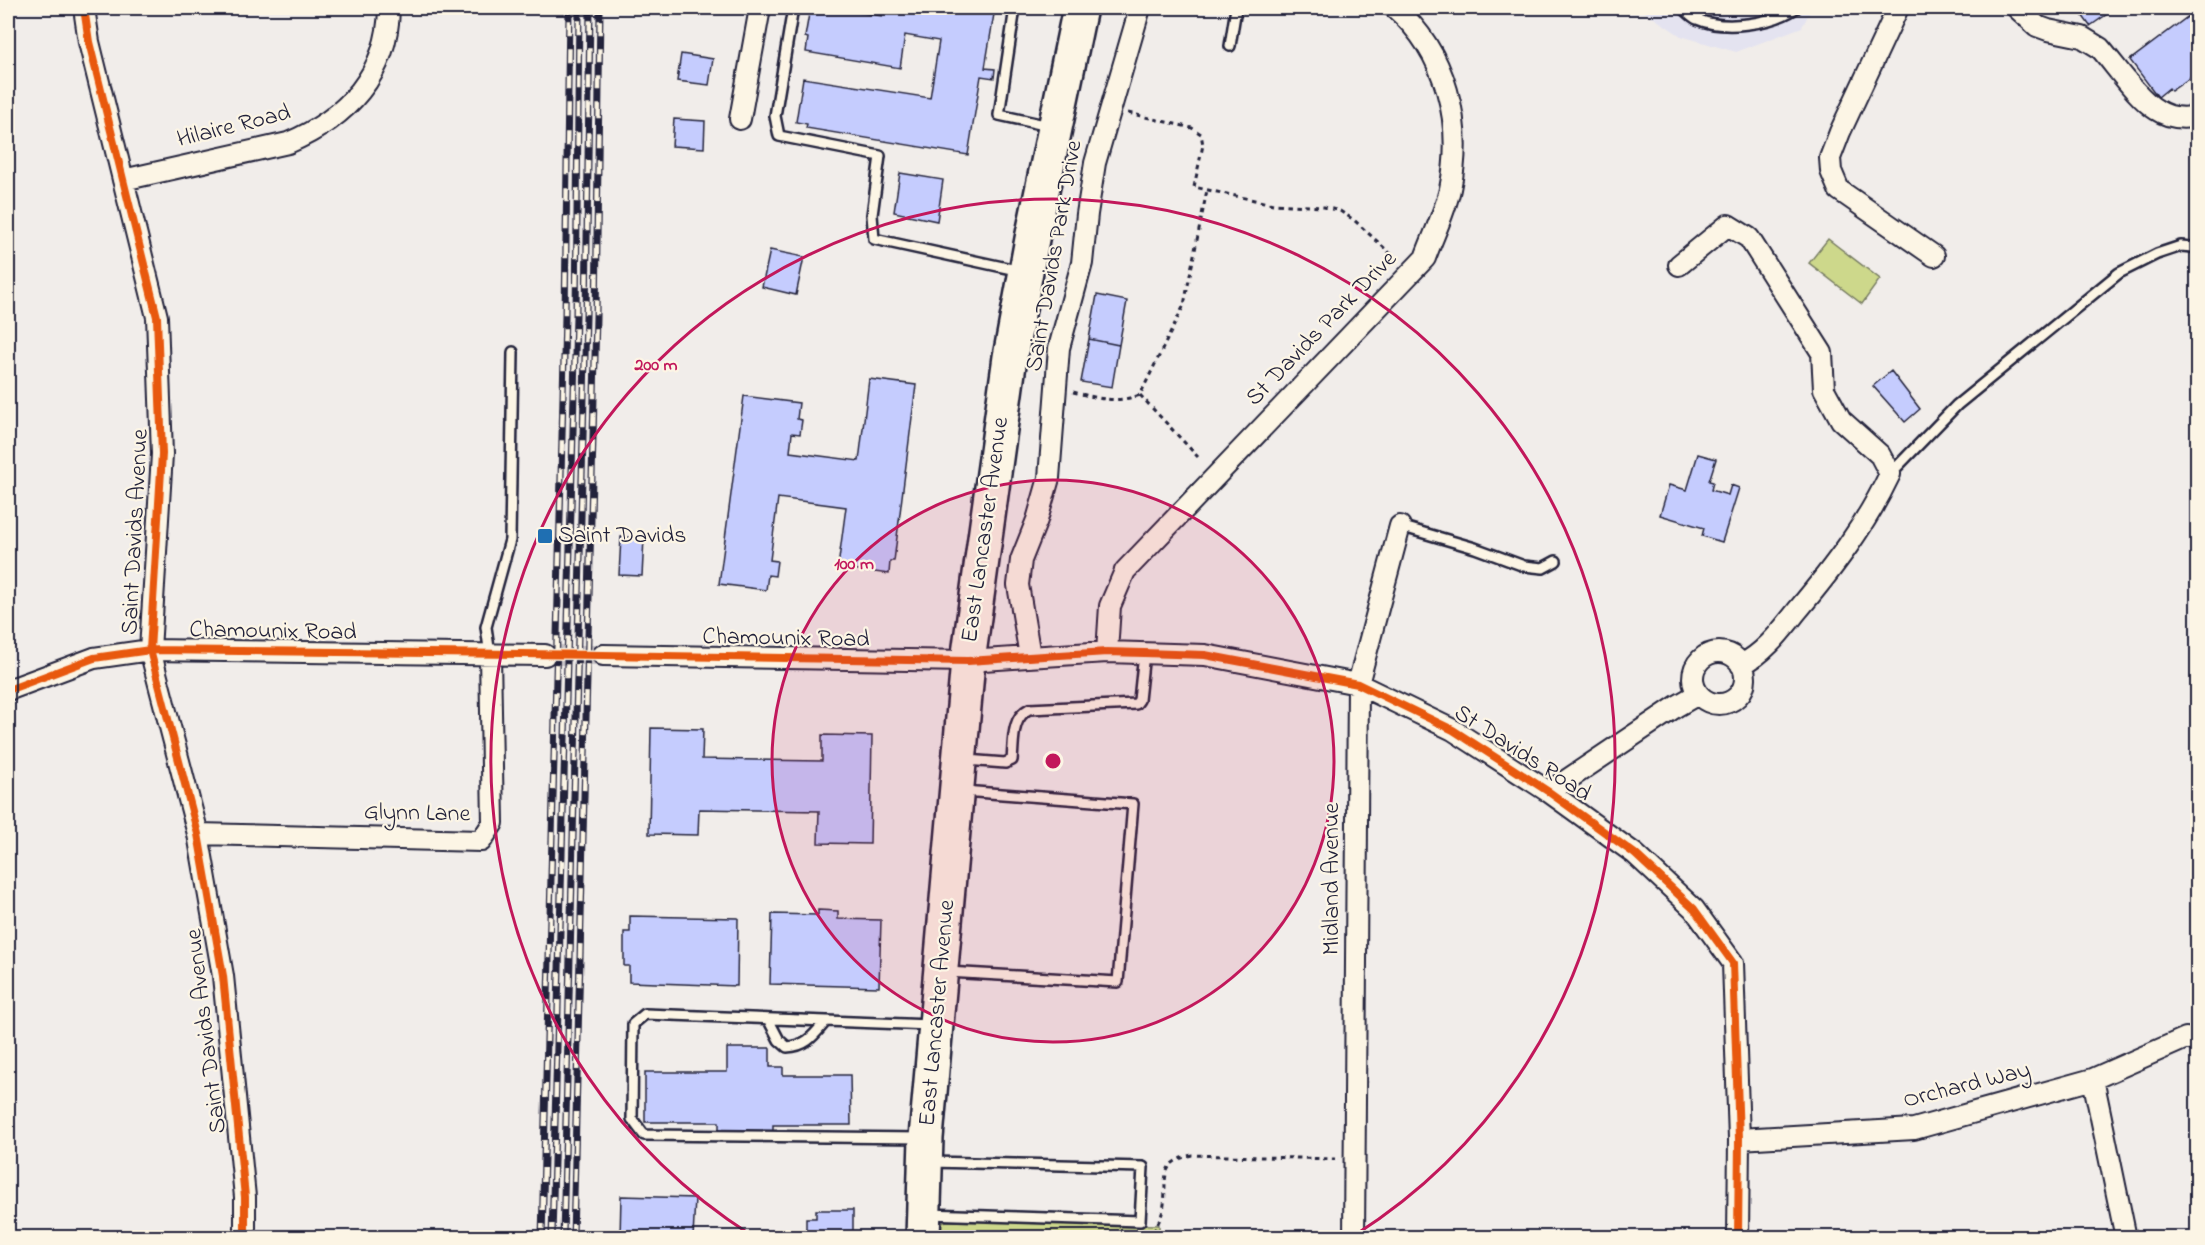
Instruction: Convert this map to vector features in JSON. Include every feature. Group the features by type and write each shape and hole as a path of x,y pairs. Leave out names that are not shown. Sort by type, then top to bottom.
{"highway":[{"name":"East Lancaster Avenue","path":"923,1226 926,1150 968,662 1010,357 1080,8"}],"street":[{"name":"Saint Davids Avenue","path":"84,8 89,42 157,317 162,454 150,650 198,834 223,976 245,1197 245,1238"},
{"name":"Hilaire Road","path":"123,180 288,143 310,134 336,116 357,96 373,74 383,50 389,8"},
{"path":"740,119 760,8"},
{"name":"Saint Davids Park Drive","path":"1030,656 1018,585 1021,560 1037,520 1049,478 1059,348 1082,263 1095,163 1140,8"},
{"name":"St Davids Park Drive","path":"1107,652 1110,606 1125,571 1425,258 1450,190 1455,159 1455,137 1444,80 1435,55 1411,21 1395,8"},
{"path":"1898,8 1840,132 1830,158 1831,171 1839,190 1934,256"},
{"path":"2017,8 2037,26 2070,33 2091,41 2157,111 2174,117 2198,116"},
{"path":"1679,265 1728,225 1749,238 1822,353 1824,389 1841,420 1880,455 1890,474 1880,496 1839,561 1762,652 1741,665"},
{"name":"Midland Avenue","path":"1354,1238 1358,684 1400,526"},
{"name":"Chamounix Road","path":"8,690 94,658 150,650 545,655"},
{"name":"St Davids Road","path":"968,662 1107,652 1204,655 1358,684 1453,730 1550,792 1635,854 1694,909 1733,963 1739,1139 1738,1238"},
{"path":"1716,652 1725,653 1732,656 1745,672 1745,684 1740,694 1730,702 1716,704 1698,694 1694,688 1693,677 1703,657 1716,652"},
{"name":"Glynn Lane","path":"198,834 481,841 493,823 490,655"},
{"name":"Chamounix Road","path":"603,655 968,662"},
{"path":"1550,792 1698,694"},
{"name":"Orchard Way","path":"1739,1139 1914,1129 2093,1079 2194,1035"},
{"path":"2093,1079 2126,1238"}],"lane":[{"path":"794,8 775,116 779,136 880,156 872,215 874,238 1026,272"},
{"path":"1015,8 999,115 1055,128"},
{"path":"1230,46 1236,8"},
{"path":"1683,8 1695,19 1721,26 1766,21 1796,8"},
{"path":"1890,474 1957,405 2119,273 2157,254 2181,246 2198,250"},
{"path":"490,655 486,627 510,540 513,352"},
{"path":"1400,526 1475,548 1524,566 1544,568 1556,561"},
{"path":"958,775 1005,764 1012,760 1017,719 1022,712 1029,709 1136,704 1139,700 1144,653"},
{"path":"942,972 1118,982 1133,804 958,775"},
{"path":"923,1226 1140,1221 1143,1167 926,1150 644,1135 632,1119 633,1024 645,1014 936,1025"},
{"path":"768,1019 779,1040 787,1047 800,1046 813,1036 826,1021"}],"path":[{"path":"1120,111 1192,128 1201,134 1203,145 1194,188 1273,204 1324,207 1340,211 1354,220 1392,255"},
{"path":"1066,390 1111,401 1126,400 1140,395 1184,305 1207,190"},
{"path":"1140,395 1198,457"},
{"path":"1147,1238 1153,1234 1163,1210 1169,1166 1184,1156 1355,1160"}],"shaded area":[{"path":"1639,8 1812,8 1802,27 1736,52 1681,36"}],"green space":[{"path":"1828,239 1880,279 1862,304 1809,263"},
{"path":"946,1221 1159,1225 1159,1238 923,1238 923,1233"}],"building":[{"path":"810,8 829,8 882,16 884,8 995,8 985,68 995,69 994,78 981,76 968,155 806,128 807,124 796,122 803,78 930,98 939,41 905,35 900,68 806,52 808,38 805,37"},
{"path":"2077,8 2116,8 2090,26"},
{"path":"2198,9 2198,72 2171,91 2169,88 2158,97 2130,60"},
{"path":"681,54 713,59 709,85 677,81"},
{"path":"674,119 705,121 704,148 672,146"},
{"path":"900,173 943,180 937,221 894,212"},
{"path":"770,250 804,257 796,295 762,287"},
{"path":"1097,295 1127,301 1119,345 1089,339"},
{"path":"1089,339 1119,345 1112,387 1081,382"},
{"path":"1891,371 1920,409 1905,422 1873,386"},
{"path":"869,379 916,385 894,561 890,561 889,574 838,567 846,507 778,498 770,560 777,561 775,576 768,575 766,590 719,584 744,396 799,403 797,419 802,420 800,434 792,433 790,452 859,461"},
{"path":"1698,454 1716,459 1709,481 1713,482 1711,490 1728,495 1731,485 1739,488 1722,542 1702,536 1704,528 1660,515 1669,485 1687,490"},
{"path":"621,537 644,538 642,576 619,575"},
{"path":"651,728 703,729 702,759 822,761 822,735 872,736 870,844 818,843 819,811 699,809 698,835 649,834"},
{"path":"818,910 838,911 838,919 881,920 879,987 770,984 772,914 818,915"},
{"path":"630,916 738,918 737,986 629,982 629,966 624,966 624,932 630,932"},
{"path":"727,1048 770,1048 770,1067 783,1067 783,1075 850,1075 851,1125 773,1125 773,1131 719,1131 719,1122 645,1122 645,1072 727,1072"},
{"path":"621,1196 695,1198 693,1238 620,1238"},
{"path":"816,1210 853,1210 853,1236 806,1235 806,1218 816,1218"}],"tunnel":[{"path":"545,655 603,655"}],"railway":[{"path":"542,1238 565,316 569,8"},
{"path":"552,1238 576,316 579,8"},
{"path":"563,1238 586,317 590,8"},
{"path":"573,1238 596,317 600,8"}],"cycle path":[{"path":"84,8 89,42 157,317 162,454 150,650 198,834 223,976 245,1197 245,1238"},
{"path":"8,690 94,658 150,650 968,661 1107,652 1144,653 1205,655 1358,684 1453,730 1549,792 1635,854 1694,909 1733,963 1739,1139 1738,1238"}],"place":[{"name":"Saint Davids","path":"545,536"}]}
